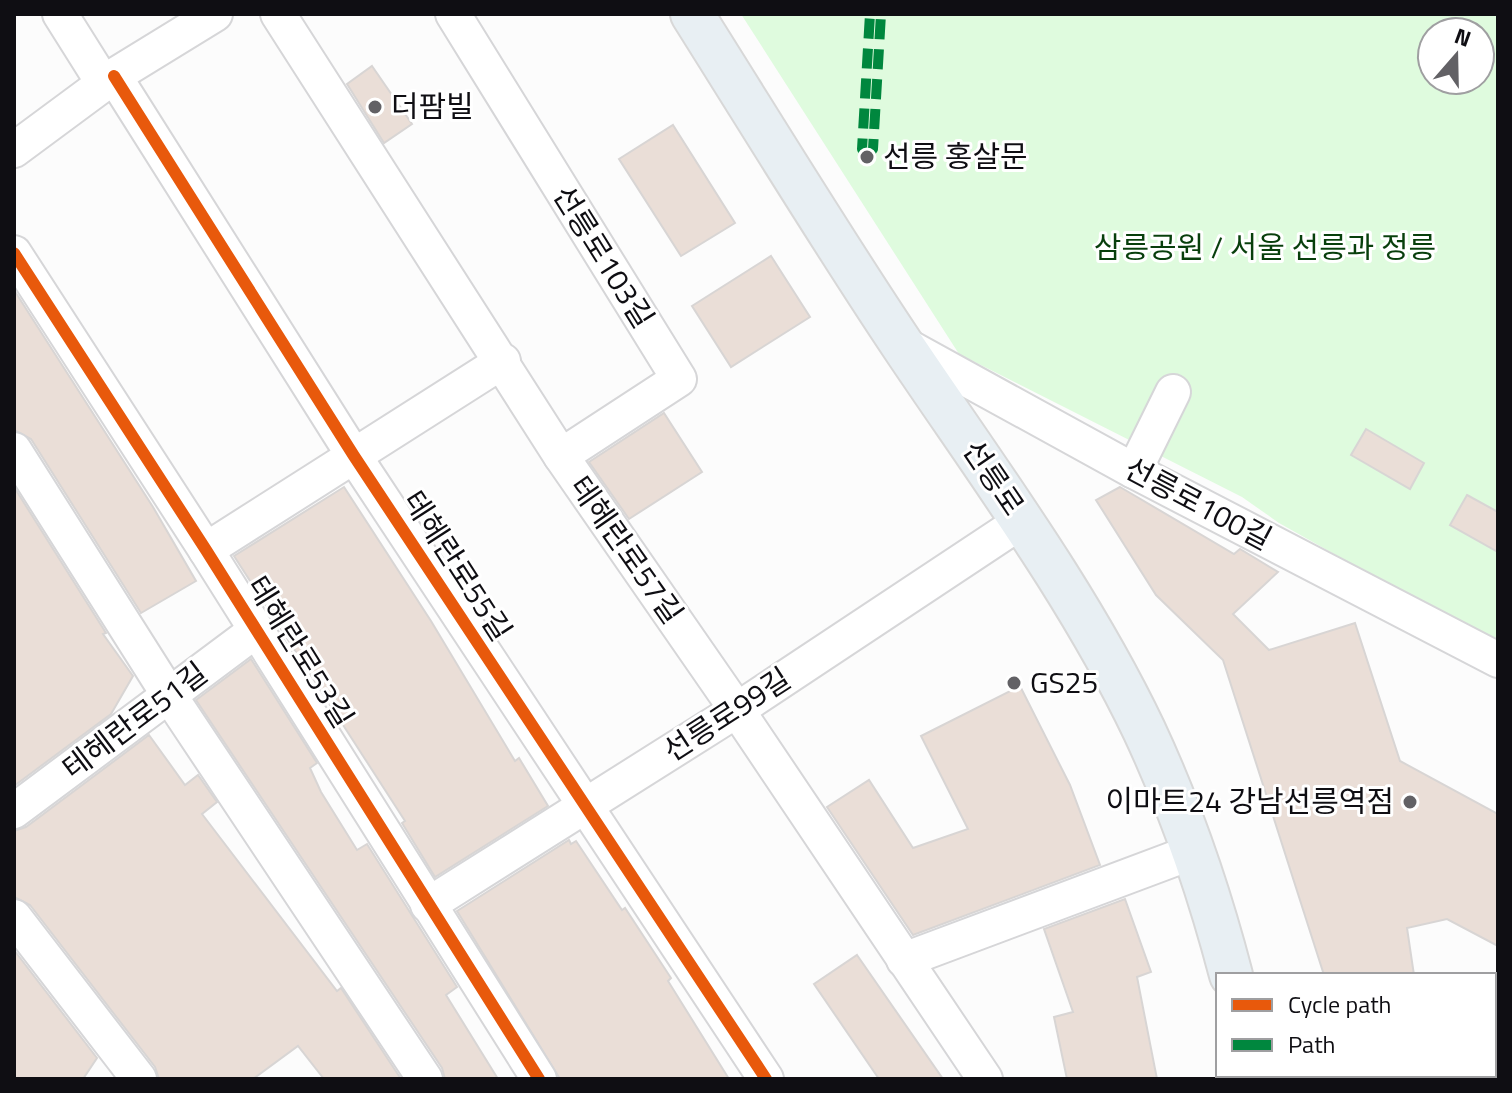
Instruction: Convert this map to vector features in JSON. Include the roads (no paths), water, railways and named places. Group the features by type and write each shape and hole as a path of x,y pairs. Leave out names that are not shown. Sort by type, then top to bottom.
{"main road":[{"name":"선릉로","path":"692,14 901,343 1022,521 1123,691 1195,851 1230,973"}],"street":[{"path":"60,14 109,80"},
{"path":"14,150 109,80 215,14"},
{"name":"테헤란로57길","path":"278,14 561,456 737,710 985,1079"},
{"name":"선릉로103길","path":"453,14 679,379 561,456"},
{"name":"테헤란로55길","path":"109,80 583,806 766,1079"},
{"name":"테헤란로53길","path":"14,253 206,550 539,1079"},
{"name":"선릉로100길","path":"901,343 1134,471 1498,660"},
{"path":"206,550 503,361"},
{"path":"1134,471 1173,392"},
{"path":"14,450 169,695 425,1079"},
{"name":"선릉로99길","path":"428,905 737,710 1022,521"},
{"name":"테헤란로51길","path":"14,811 255,631"},
{"path":"904,960 1195,851"},
{"path":"14,917 130,1076"}],"place":[{"name":"더팜빌","path":"375,107"},
{"name":"선릉 홍살문","path":"867,157"},
{"name":"GS25","path":"1014,683"},
{"name":"이마트24 강남선릉역점","path":"1410,802"}],"park label":[{"name":"삼릉공원 / 서울 선릉과 정릉","path":"1265,248"}]}
